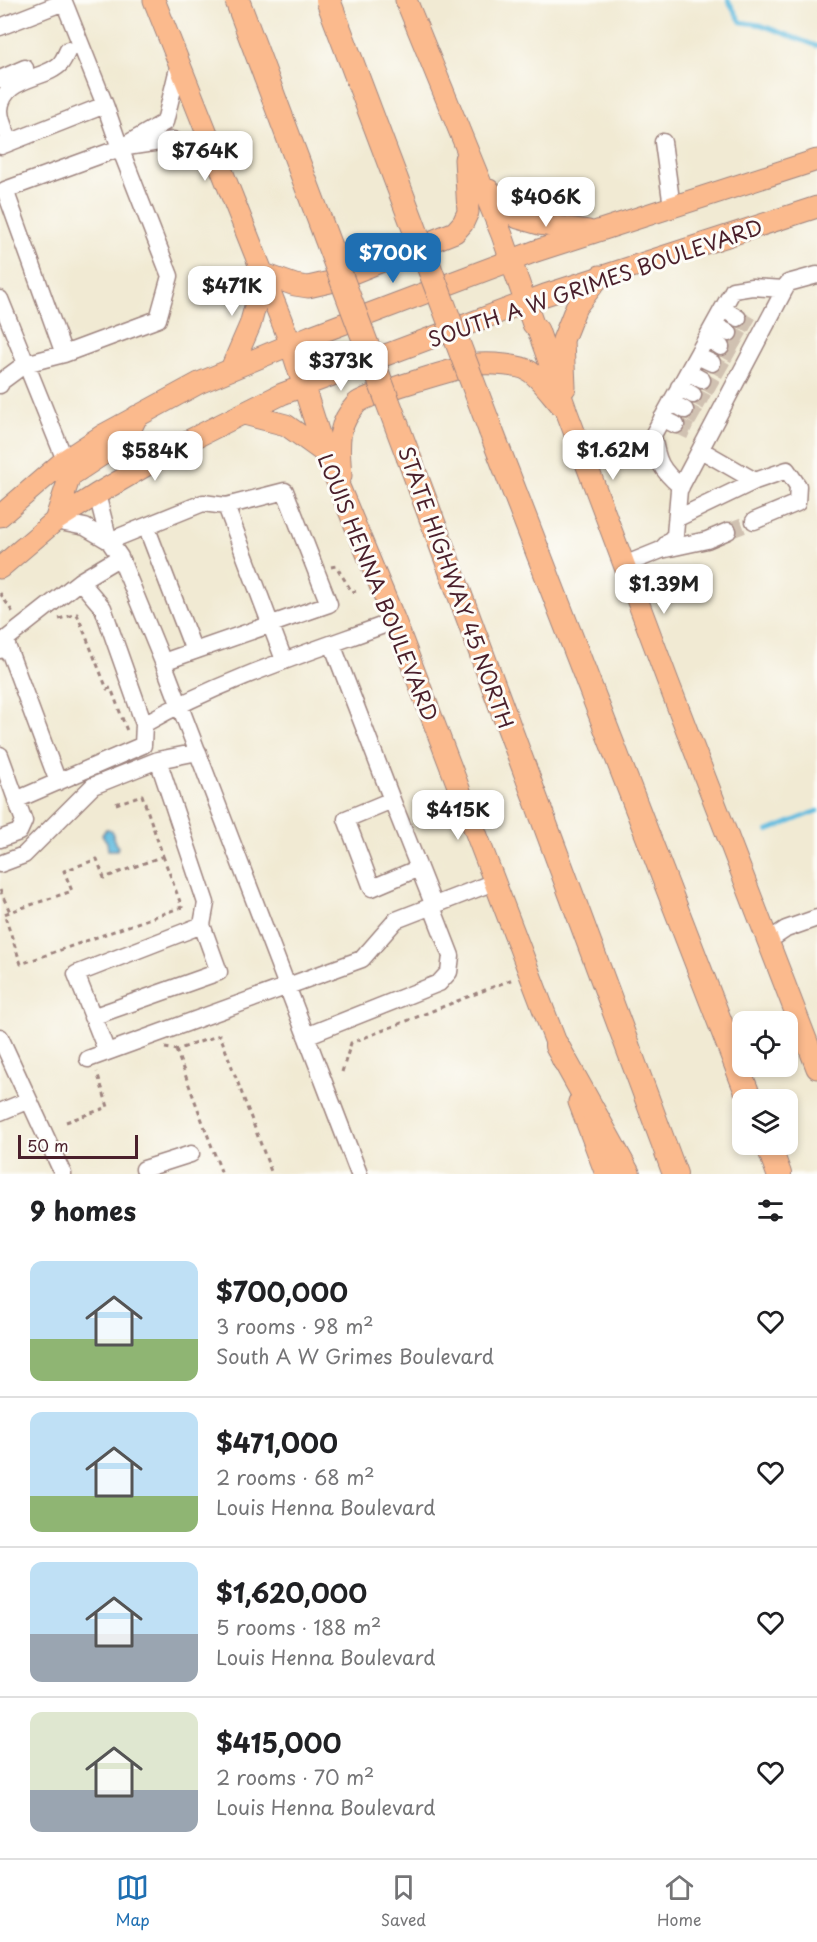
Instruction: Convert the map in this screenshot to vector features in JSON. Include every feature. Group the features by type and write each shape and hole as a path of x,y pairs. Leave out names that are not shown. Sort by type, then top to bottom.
{"highway":[{"name":"STATE HIGHWAY 45 NORTH","path":"237,0 675,1174"},
{"path":"328,0 491,431 746,1089"},
{"path":"557,1046 628,1174"},
{"path":"772,1155 779,1174"}],"main road":[{"name":"LOUIS HENNA BOULEVARD","path":"154,0 264,274 290,344 325,453 395,621 606,1174"},
{"path":"406,0 463,143 482,183 624,565 817,1068"},
{"path":"231,369 250,325 264,274 308,287 330,282 455,232 463,223 468,212 463,143"},
{"path":"0,516 65,460 103,435 199,383 231,369 290,344 511,261 817,160"},
{"path":"482,183 518,218 539,224 595,232"},
{"path":"817,188 817,202"},
{"name":"SOUTH A W GRIMES BOULEVARD","path":"0,568 55,521 97,494 188,441 303,385 600,276 817,207"},
{"path":"566,410 563,340 576,307 600,276"},
{"path":"343,495 338,438 346,418 358,400 434,375 481,364 492,364 529,370 566,410"},
{"path":"244,414 286,426 325,453"},
{"path":"55,521 70,476 126,439 138,416"}],"street":[{"path":"0,27 63,1 75,47 105,105 170,276 158,319 64,354 25,363 0,385"},
{"path":"0,79 75,47"},
{"path":"75,47 60,64 13,86 0,109 5,144 105,105"},
{"path":"64,354 3,190 120,148 165,122 178,64"},
{"path":"120,148 173,140 217,160"},
{"path":"663,142 672,207"},
{"path":"661,550 675,535 679,490 696,409 731,343 751,325 788,283 817,275"},
{"path":"681,487 666,474 657,459 653,435 696,409 731,343 723,309 733,290 752,287 785,289"},
{"path":"0,299 65,460"},
{"path":"723,309 751,325"},
{"path":"696,409 755,481"},
{"path":"678,518 755,481 787,470 798,486 797,503 754,520"},
{"path":"109,541 203,503 226,506 285,491 329,604 163,662"},
{"path":"97,494 109,541 120,557 163,662 359,1174"},
{"path":"226,506 284,660"},
{"path":"55,521 85,527 109,541"},
{"path":"146,526 194,651"},
{"path":"624,565 661,550 707,540 728,531"},
{"path":"58,782 3,645 80,581 120,557"},
{"path":"16,800 143,745 144,724 103,608 80,581"},
{"path":"144,724 179,704 284,660 395,621"},
{"path":"306,1036 439,983 449,972 451,956 332,644"},
{"path":"0,864 24,855 93,786 158,760 198,752"},
{"path":"0,755 24,821 19,831 0,839"},
{"path":"92,1017 219,972 202,925 206,903 158,760"},
{"path":"392,800 346,819 372,888 419,868"},
{"path":"88,1059 107,1060 287,986 362,959 396,921 494,882"},
{"path":"768,942 786,929 817,918"},
{"path":"107,1060 76,974 202,925"},
{"path":"0,1036 63,1174"},
{"path":"0,1112 29,1100"},
{"path":"144,1169 191,1154"}],"path":[{"path":"331,567 336,566 352,592 356,591"},
{"path":"0,593 16,617"},
{"path":"58,620 76,614 107,689 111,688 128,735"},
{"path":"116,804 142,795 182,907 21,964 4,914 72,891 64,871 97,859 104,878 163,856"},
{"path":"0,890 10,912"},
{"path":"342,1072 351,1043 513,979"},
{"path":"163,1048 176,1050 220,1035 272,1174"},
{"path":"176,1050 222,1174"},
{"path":"66,1122 108,1107 97,1072 107,1060"}],"water":[{"path":"106,829 112,831 117,850 108,850 107,842 102,835"}],"waterway":[{"path":"728,0 741,22 761,25 817,46"},
{"path":"768,831 817,811"}],"tunnel":[{"path":"738,318 752,326"},
{"path":"729,333 743,341"},
{"path":"721,347 735,355"},
{"path":"712,363 726,371"},
{"path":"702,380 716,388"},
{"path":"693,395 708,403"},
{"path":"685,410 699,418"},
{"path":"676,425 691,432"},
{"path":"728,531 754,521"}]}
